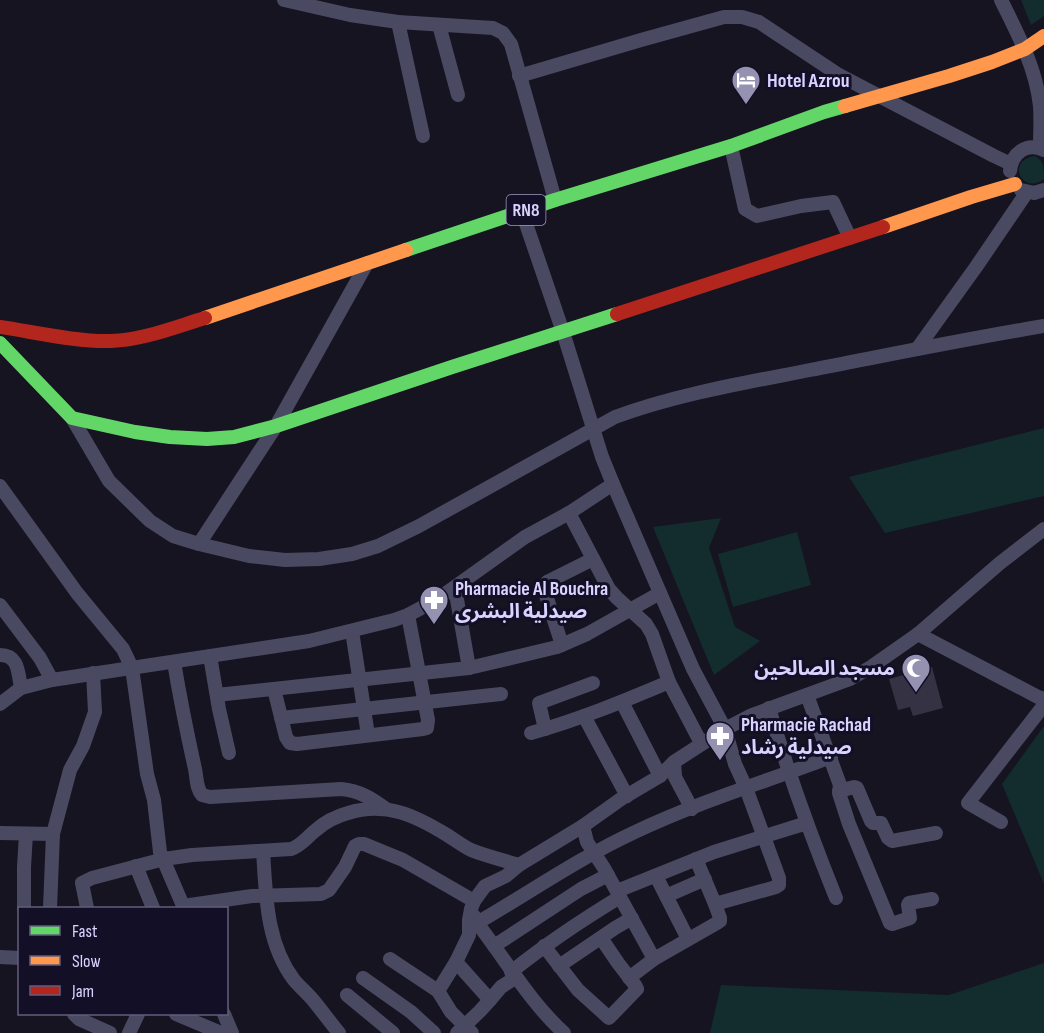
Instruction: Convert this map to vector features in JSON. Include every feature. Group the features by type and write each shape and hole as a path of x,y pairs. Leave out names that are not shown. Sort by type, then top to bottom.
{"main road":[{"name":"RN8","path":"0,327 80,339 111,341 137,338 204,318 555,200 731,146 824,112 992,62 1025,49 1044,36"},
{"path":"0,343 72,418 170,437 234,437 276,426 971,197 1021,188"}],"street":[{"path":"284,0 350,15 398,22 493,28 503,33 511,44 555,200"},
{"path":"1001,0 1025,49 1040,106 1042,149 1032,147 1019,152 1011,164 1011,178 1021,188 1034,193 1044,190"},
{"path":"519,76 724,17 742,17 759,22 839,75 877,96 1011,164"},
{"path":"398,22 423,136"},
{"path":"439,25 458,95"},
{"path":"731,146 745,209 757,216 801,206 833,202 850,238"},
{"path":"917,349 976,267 1021,188"},
{"path":"522,212 602,457 693,669 725,729 735,764 765,836 779,878 779,885 715,904"},
{"path":"199,544 276,426 368,263"},
{"path":"72,418 109,482 150,521 173,536 249,556 285,560 319,559 352,554 378,546 419,526 615,417 634,410 711,390 1044,326"},
{"path":"0,704 21,688 52,680 309,641 408,615 454,588 525,537 569,513 613,484"},
{"path":"0,486 77,593 123,649 132,668 147,774 154,800 160,852 183,907 252,896 321,894 329,890 345,867 355,846 364,844 403,860 473,905 477,923 513,975 536,1005 564,1033"},
{"path":"569,513 609,589 646,624 652,634 669,682 701,743"},
{"path":"438,991 469,935 469,920 473,905 485,886 506,876 519,865 660,776 674,762 725,729 752,715 850,678 871,667 918,634 1000,563 1044,529"},
{"path":"562,645 546,596 547,582 594,559"},
{"path":"454,588 469,668"},
{"path":"217,695 469,668 562,645 587,634 660,593"},
{"path":"0,604 40,657 52,680"},
{"path":"274,689 287,740 294,744 427,728 425,702 408,615"},
{"path":"352,631 368,735"},
{"path":"918,634 1038,698 1044,699"},
{"path":"0,655 7,655 15,661 21,688"},
{"path":"210,656 229,753"},
{"path":"174,662 198,790 202,795 210,797 341,789 354,791 371,798 386,809"},
{"path":"50,907 53,834 70,770 83,746 95,711 93,673"},
{"path":"531,733 622,702 669,682"},
{"path":"545,729 538,703 593,683"},
{"path":"281,718 501,694"},
{"path":"807,695 831,757 849,824 890,922 892,924 910,918 909,903 932,899"},
{"path":"622,702 660,776"},
{"path":"1001,822 968,803 1044,705"},
{"path":"769,708 815,849 836,898"},
{"path":"584,716 627,796"},
{"path":"477,923 594,852 636,832 831,757"},
{"path":"674,762 675,777 692,809"},
{"path":"839,791 857,788 871,821 881,823 888,838 892,841 936,833"},
{"path":"87,907 82,885 84,881 136,866 192,855 295,848 318,828 346,813 368,808 386,809 419,818 470,849 519,865"},
{"path":"390,959 438,991 464,1031 501,987 544,946 618,894 725,848 807,823"},
{"path":"583,826 587,842 608,875 654,959"},
{"path":"0,833 53,834"},
{"path":"24,907 26,834"},
{"path":"263,851 266,896 278,950 294,980 312,998 339,1033"},
{"path":"629,978 654,959 720,921 696,859"},
{"path":"136,866 152,907"},
{"path":"494,946 581,889 608,875"},
{"path":"656,876 688,939"},
{"path":"666,896 705,879"},
{"path":"559,966 632,918"},
{"path":"544,946 578,990 609,1018 637,988 601,938"},
{"path":"0,956 18,958"},
{"path":"456,962 490,1000"},
{"path":"363,978 411,1012 434,1033"},
{"path":"346,995 393,1033"},
{"path":"75,1015 110,1033"},
{"path":"129,1033 138,1015"},
{"path":"180,1015 197,1019 221,1033"},
{"path":"224,1015 231,1033"}],"green space":[{"path":"1021,0 1044,0 1044,16 1031,25"},
{"path":"1035,156 1043,165 1044,179 1036,183 1029,183 1020,175 1019,170 1026,159"},
{"path":"1044,428 1044,496 885,533 849,477"},
{"path":"721,518 709,548 735,627 760,641 714,675 653,527"},
{"path":"797,532 811,585 733,607 718,554"},
{"path":"1044,726 1044,884 1002,784"},
{"path":"1044,963 1044,1033 710,1033 721,985 949,995"}],"building":[{"name":"مسجد الصالحين","path":"932,667 943,708 913,716 910,707 898,710 889,679"}],"traffic: fast":[{"path":"406,250 555,200 731,146 845,106"},
{"path":"0,343 72,418 135,432 207,439 234,437 276,426 617,314"}],"traffic: slow":[{"path":"845,106 992,62 1025,49 1044,36"},
{"path":"883,227 1015,184"},
{"path":"205,318 406,250"}],"traffic: jam":[{"path":"617,314 883,227"},
{"path":"0,327 70,338 111,341 147,336 205,318"}],"place":[{"name":"Hotel Azrou","path":"746,106"},
{"name":"Pharmacie Al Bouchra صيدلية البشرى","path":"434,626"},
{"name":"مسجد الصالحين","path":"916,694"},
{"name":"Pharmacie Rachad صيدلية رشاد","path":"720,762"}]}
